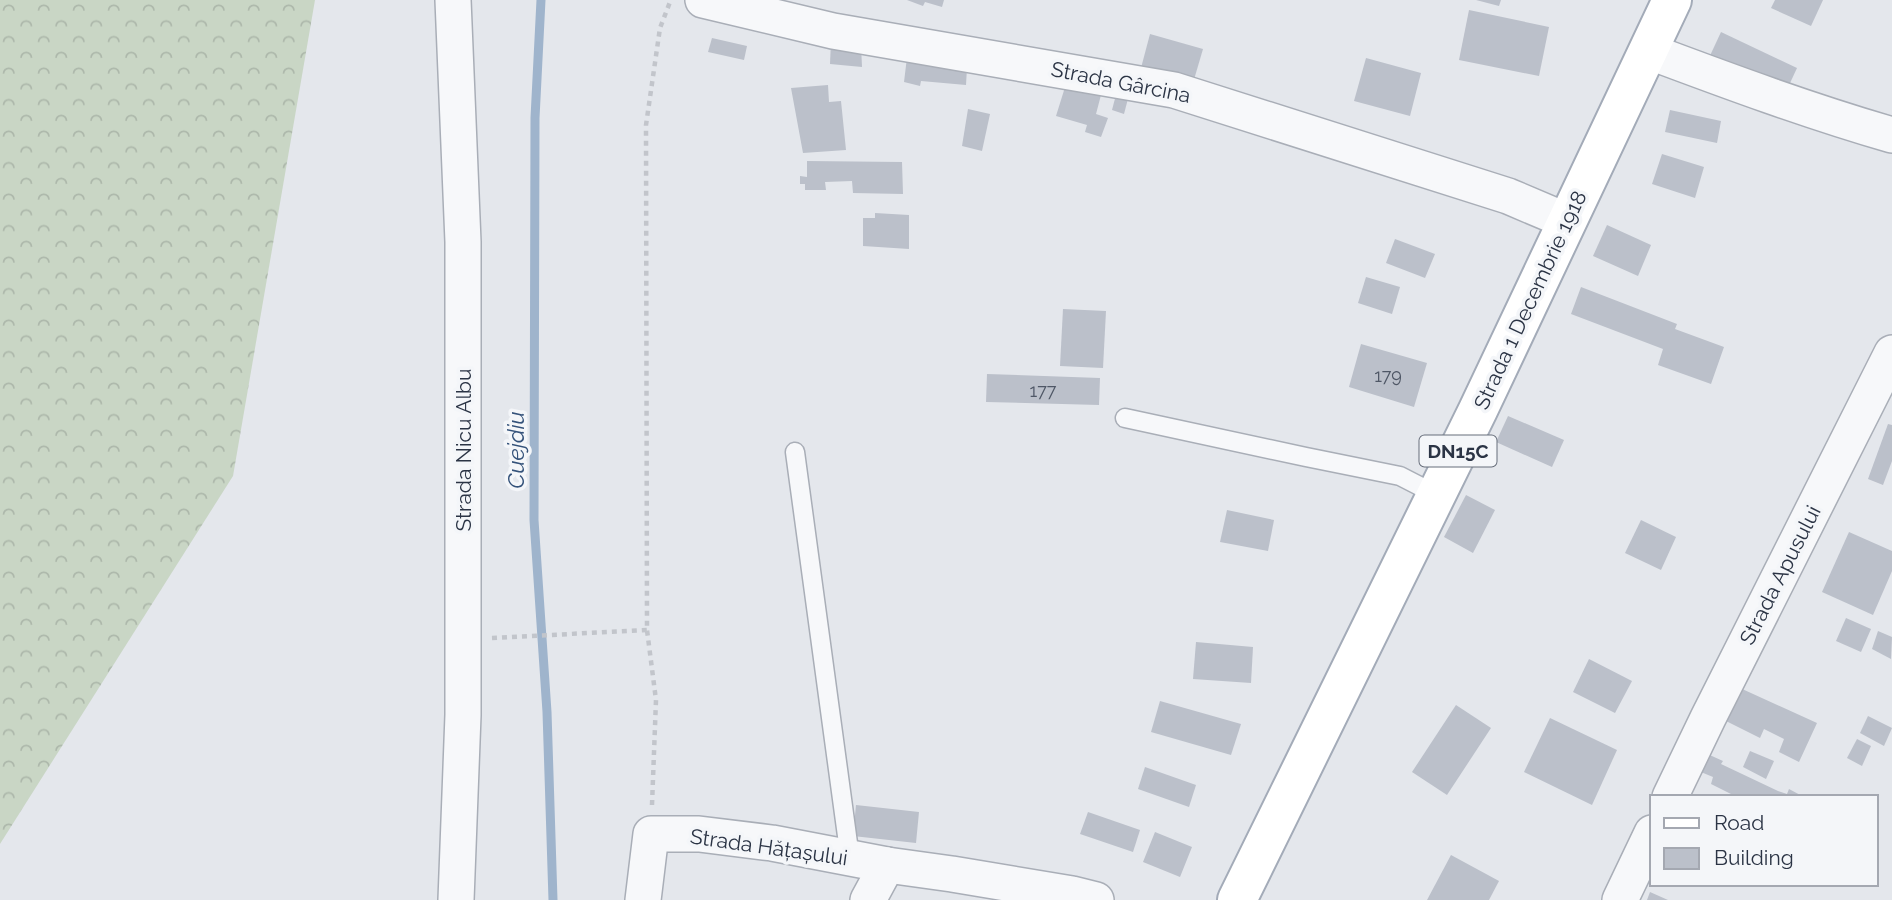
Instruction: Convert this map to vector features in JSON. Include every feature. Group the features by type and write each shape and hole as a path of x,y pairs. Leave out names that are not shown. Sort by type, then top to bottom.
{"main road":[{"name":"Strada 1 Decembrie 1918","path":"1237,900 1437,495 1672,0"}],"street":[{"name":"Strada Nicu Albu","path":"453,0 463,242 463,715 456,900"},
{"name":"Strada Gârcina","path":"703,0 833,31 1174,90 1508,195 1567,221"},
{"path":"1648,51 1892,135"},
{"name":"Strada Apusului","path":"1671,795 1892,354"},
{"path":"643,900 651,834"},
{"name":"Strada Hățașului","path":"651,834 699,834 772,843 1096,900"},
{"path":"1620,900 1650,837"},
{"path":"868,900 887,865"}],"lane":[{"path":"1125,418 1400,475 1437,495"},
{"path":"795,452 850,858"}],"path":[{"path":"651,834 656,700 648,629 646,125 660,28 671,0"},
{"path":"463,640 648,629"}],"green space":[{"path":"0,0 315,0 233,476 0,844"}],"building":[{"path":"907,0 944,0 942,7 925,2 923,6"},
{"path":"1476,0 1501,0 1499,6"},
{"path":"1775,0 1823,0 1811,26 1771,8"},
{"path":"1469,10 1549,27 1539,76 1459,60"},
{"path":"1721,32 1797,68 1784,96 1708,60"},
{"path":"1150,34 1203,49 1193,83 1141,68"},
{"path":"712,38 747,46 744,60 708,52"},
{"path":"831,41 861,45 862,67 830,64"},
{"path":"908,49 967,68 966,85 921,81 920,86 904,82"},
{"path":"1366,58 1421,73 1410,116 1354,101"},
{"path":"1066,84 1101,95 1096,114 1108,118 1101,137 1085,132 1087,125 1056,116"},
{"path":"828,85 829,102 841,101 846,150 803,153 791,88"},
{"path":"1118,87 1130,91 1124,114 1112,110"},
{"path":"968,109 990,114 982,151 962,146"},
{"path":"1670,110 1721,121 1717,143 1665,132"},
{"path":"1662,154 1704,167 1695,198 1652,184"},
{"path":"807,161 902,162 903,194 853,193 852,181 825,182 826,190 805,190 805,184 800,184 800,176 807,177"},
{"path":"875,213 909,215 909,249 863,246 863,218 875,218"},
{"path":"1607,225 1651,245 1638,276 1593,256"},
{"path":"1395,239 1435,254 1425,278 1386,263"},
{"path":"1366,277 1400,287 1392,314 1358,303"},
{"path":"1581,287 1677,324 1675,329 1724,347 1711,384 1658,365 1663,349 1571,314"},
{"path":"1063,309 1106,311 1103,368 1060,366"},
{"path":"1361,344 1427,363 1414,407 1349,387"},
{"path":"987,374 1100,378 1099,405 986,402"},
{"path":"1508,416 1564,440 1552,467 1496,442"},
{"path":"1888,424 1892,425 1892,461 1883,485 1868,479"},
{"path":"1466,495 1495,510 1473,553 1444,537"},
{"path":"1227,510 1274,520 1268,551 1220,542"},
{"path":"1641,520 1676,537 1661,570 1625,553"},
{"path":"1849,532 1892,551 1892,571 1873,615 1822,592"},
{"path":"1846,618 1871,629 1861,652 1836,641"},
{"path":"1878,631 1892,637 1891,659 1872,649"},
{"path":"1196,642 1253,647 1251,683 1193,679"},
{"path":"1589,659 1632,681 1615,713 1573,692"},
{"path":"1740,688 1817,723 1799,762 1779,752 1784,739 1764,729 1760,738 1726,721"},
{"path":"1160,701 1241,724 1231,755 1151,732"},
{"path":"1456,705 1491,728 1447,795 1412,772"},
{"path":"1868,716 1892,728 1884,746 1860,733"},
{"path":"1550,718 1617,750 1592,805 1524,772"},
{"path":"1857,739 1871,746 1862,766 1847,758"},
{"path":"1750,751 1774,761 1766,779 1743,767"},
{"path":"1703,752 1723,761 1721,764 1778,791 1787,794 1789,789 1800,795 1733,795 1711,784 1713,777 1696,770"},
{"path":"1145,767 1196,785 1189,807 1138,789"},
{"path":"856,805 919,812 916,843 853,836"},
{"path":"1088,812 1140,830 1133,852 1080,834"},
{"path":"1155,832 1192,847 1180,877 1143,862"},
{"path":"1451,855 1499,881 1489,900 1427,900"},
{"path":"1650,892 1668,900 1647,900"}],"waterway":[{"name":"Cuejdiu","path":"541,0 535,118 534,520 547,712 553,900"}]}
